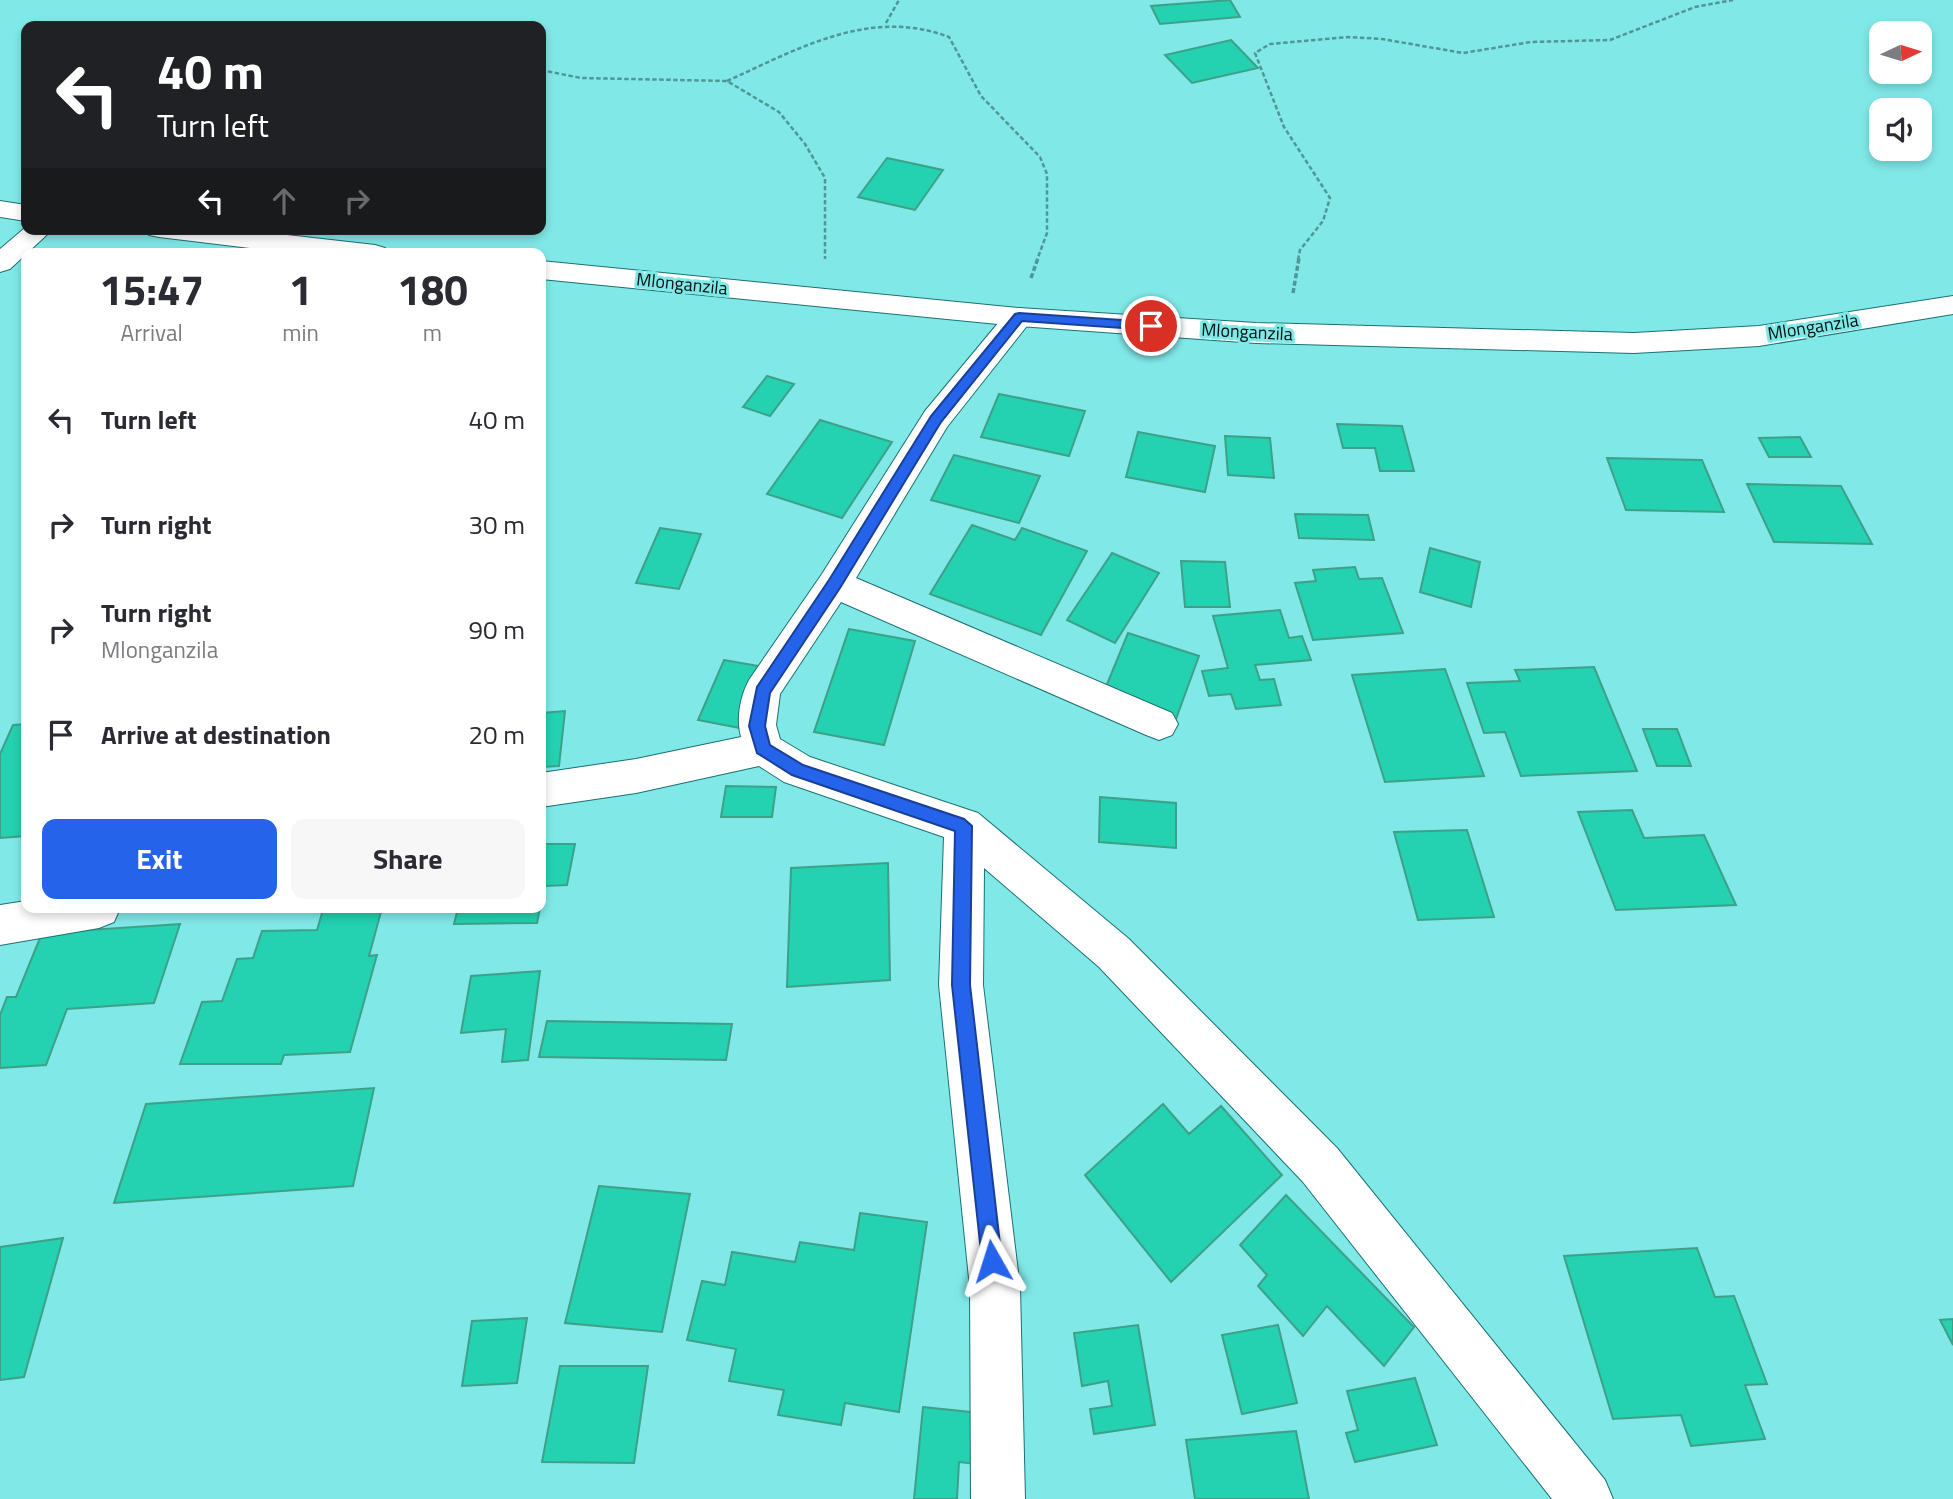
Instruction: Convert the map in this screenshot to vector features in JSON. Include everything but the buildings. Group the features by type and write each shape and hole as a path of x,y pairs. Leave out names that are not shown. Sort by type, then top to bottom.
{"street":[{"path":"0,209 21,212"},
{"path":"0,263 33,235"},
{"path":"211,235 323,248"},
{"name":"Mlonganzila","path":"546,271 1008,315 1285,334 1634,343 1759,336 1953,305"},
{"path":"763,749 757,726 762,691 834,584 936,419 1008,315"},
{"path":"834,584 1159,724"},
{"path":"546,789 636,776 763,749 798,770 964,826 1114,953 1320,1165 1586,1499"},
{"path":"964,826 961,985 995,1288 998,1499"},
{"path":"0,925 70,913"}],"path":[{"path":"886,23 900,0"},
{"path":"1285,334 1300,250 1323,221 1330,198 1284,127 1255,53 1270,44 1348,37 1382,39 1464,53 1531,42 1610,40 1695,7 1733,0"},
{"path":"546,71 581,78 727,81 835,35 886,23 940,32 949,37 981,96 1040,157 1047,174 1047,233 1034,274 1008,315"},
{"path":"727,81 779,112 805,144 825,178 825,299"}],"route":[{"path":"992,1261 961,985 964,826 798,770 763,749 757,726 762,691 834,584 936,419 1019,317 1151,326"}]}
